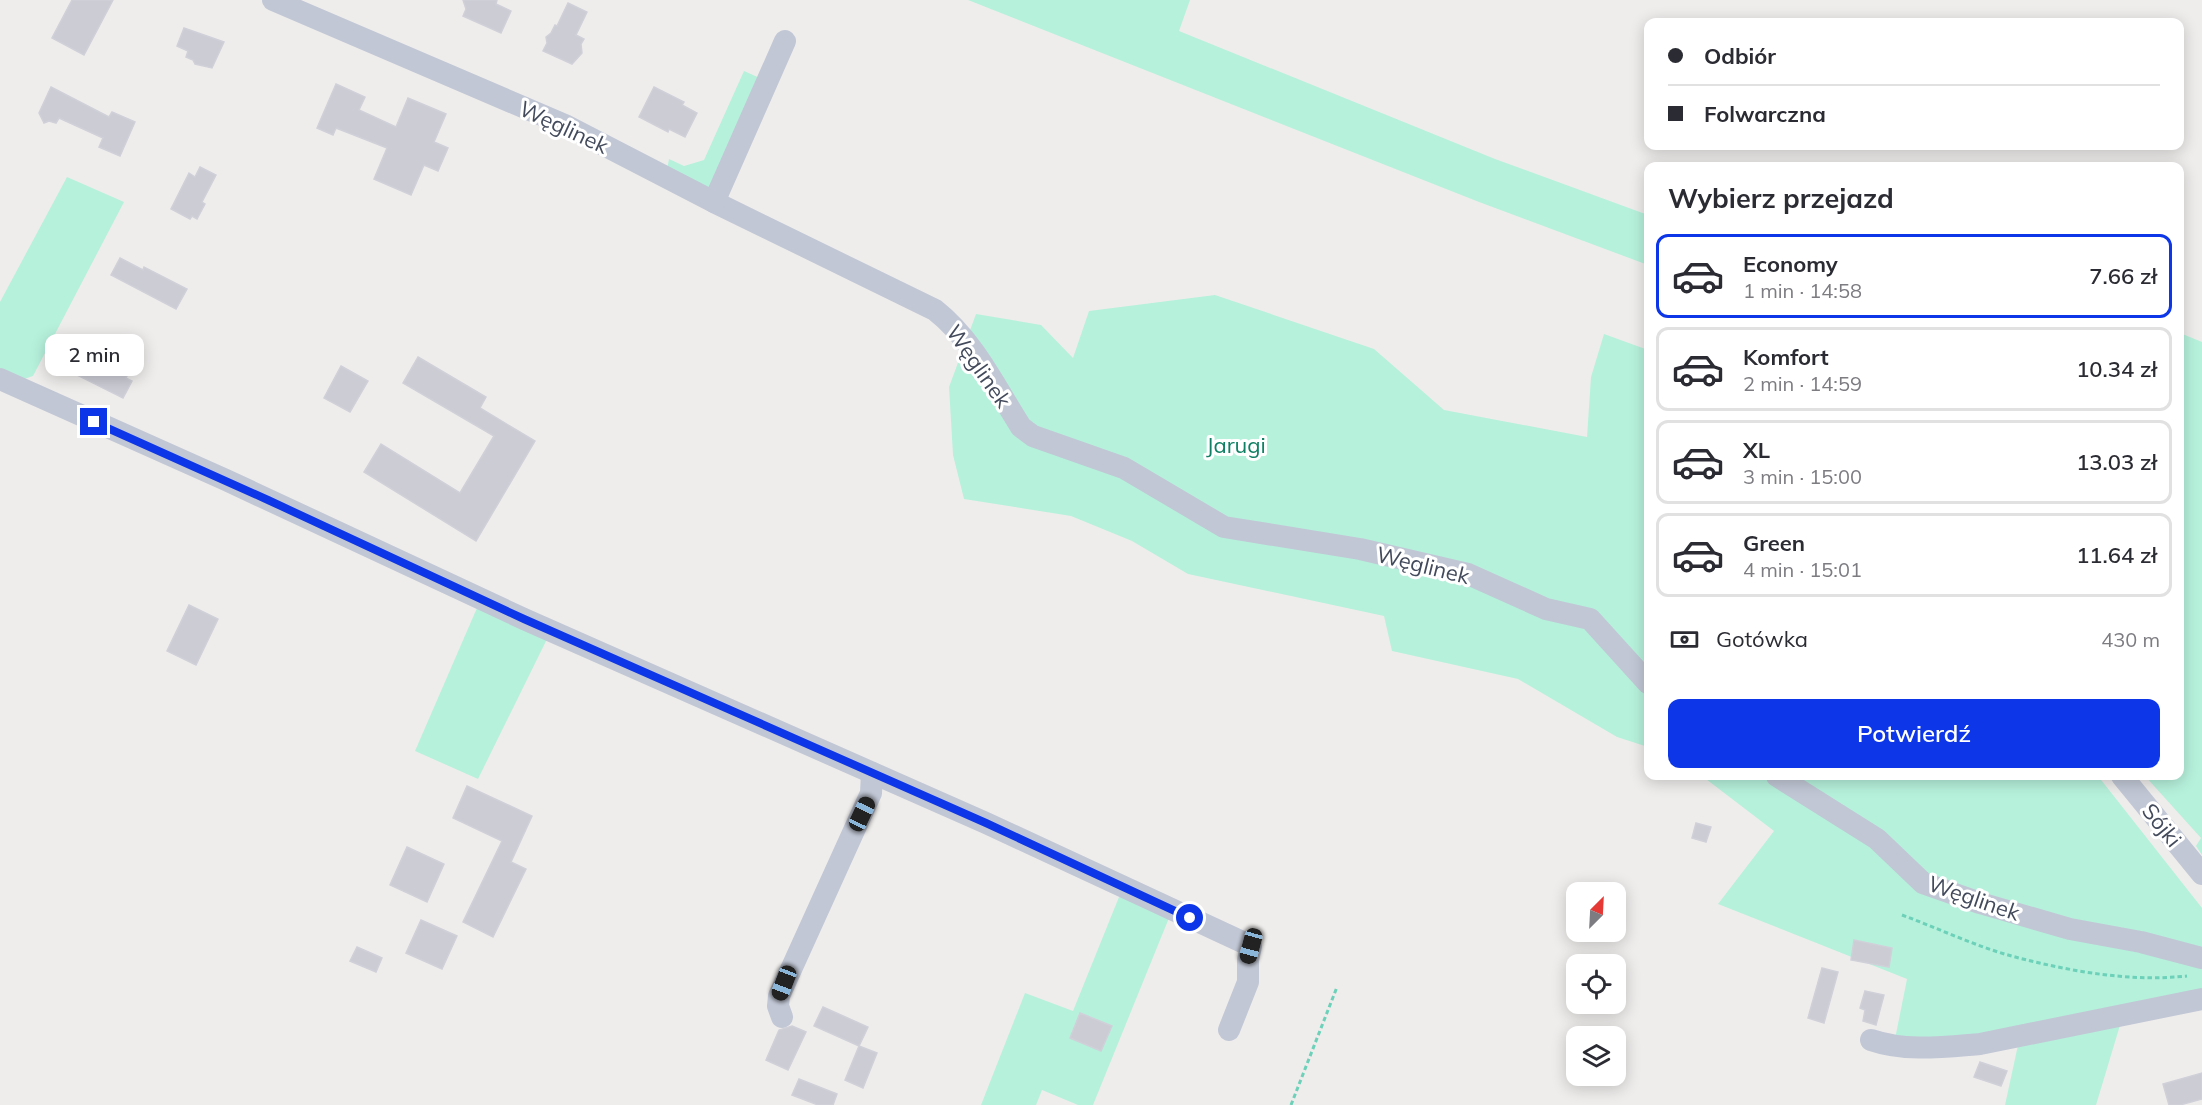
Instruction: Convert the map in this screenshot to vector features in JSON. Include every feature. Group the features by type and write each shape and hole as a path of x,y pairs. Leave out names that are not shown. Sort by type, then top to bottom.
{"street":[{"name":"Węglinek","path":"273,0 565,125 714,202 935,310 953,325 967,342 1021,427 1034,436 1124,468 1224,527 1360,549 1468,574 1546,609 1590,619 1644,679"},
{"path":"714,202 785,41"},
{"path":"0,379 631,666 986,823 1251,946 1248,960 1248,982 1229,1030"},
{"path":"782,1017 778,1006 779,996 871,793 872,773"},
{"name":"Węglinek","path":"1783,780 1877,839 1923,884 1980,903 2070,928 2141,942 2199,967"},
{"name":"Sójki","path":"2125,780 2202,874"},
{"path":"1871,1041 1892,1048 1980,1044 2202,999"}],"path":[{"path":"1902,915 2018,958 2126,978 2156,980 2199,967"},
{"path":"1292,1105 1337,987"}],"green space":[{"path":"968,0 1190,0 1179,31 1495,159 1644,214 1644,264 1479,202"},
{"path":"744,71 762,79 711,192 667,170 669,159 684,166 704,160"},
{"path":"67,177 124,202 33,376 21,380 0,371 0,302"},
{"name":"Jarugi","path":"1215,295 1374,349 1444,410 1587,437 1591,377 1604,334 1644,349 1644,746 1617,737 1518,679 1392,651 1384,616 1188,574 1132,541 1071,516 964,499 953,455 949,387 976,314 1041,325 1073,358 1089,311"},
{"path":"2184,335 2202,342 2202,855 2196,846 2201,838 2149,780 2184,780"},
{"path":"480,601 549,635 478,779 415,751"},
{"path":"1707,780 2101,780 2202,908 2202,991 1968,1040 1895,1039 1907,979 1718,904 1774,831"},
{"path":"1121,892 1171,913 1093,1105 1078,1105 1042,1090 1036,1105 981,1105 1025,993 1073,1011"},
{"path":"2121,1022 2096,1105 2005,1105 2018,1045"}],"building":[{"path":"72,0 113,0 84,55 52,38"},
{"path":"463,0 497,0 496,4 511,11 501,33 463,16 466,9"},
{"path":"568,3 587,12 576,35 584,39 581,44 582,53 572,64 543,51 547,43 546,37 555,25 557,26"},
{"path":"184,28 224,42 212,68 195,64 193,60 186,57 188,51 177,46"},
{"path":"336,84 365,97 359,110 396,127 408,98 446,114 434,142 448,148 438,171 424,165 411,195 374,179 387,148 336,128 333,135 317,128"},
{"path":"51,87 109,117 112,112 135,122 120,156 99,147 103,138 59,118 56,123 49,121 44,123 39,113"},
{"path":"654,87 684,102 682,105 697,113 685,137 669,129 668,132 639,117"},
{"path":"200,167 216,175 202,202 205,204 197,219 192,216 190,219 171,209 189,173 195,177"},
{"path":"120,258 143,270 144,267 187,289 176,309 111,275"},
{"path":"77,351 113,369 121,354 135,361 126,378 132,381 123,398 67,370"},
{"path":"418,357 486,397 480,408 535,441 476,541 364,472 381,444 460,493 494,436 403,383"},
{"path":"341,366 368,381 350,412 324,398"},
{"path":"189,605 218,619 196,665 167,651"},
{"path":"467,786 532,816 511,862 526,869 493,937 463,922 502,841 453,818"},
{"path":"1696,823 1711,827 1706,842 1692,838"},
{"path":"407,847 444,864 427,902 390,885"},
{"path":"421,920 457,936 442,969 406,953"},
{"path":"1854,940 1892,948 1889,967 1851,960"},
{"path":"357,947 382,958 376,972 350,961"},
{"path":"1822,968 1838,972 1824,1023 1808,1018"},
{"path":"1865,991 1884,995 1876,1025 1863,1021 1865,1010 1860,1008"},
{"path":"823,1007 868,1027 859,1046 814,1026"},
{"path":"1080,1013 1112,1026 1101,1051 1070,1038"},
{"path":"792,1026 806,1032 788,1070 766,1060 779,1030"},
{"path":"859,1046 877,1053 863,1088 845,1080"},
{"path":"1980,1062 2007,1071 2001,1086 1974,1077"},
{"path":"2202,1073 2202,1099 2180,1105 2169,1105 2163,1084"},
{"path":"799,1079 837,1094 833,1105 818,1105 792,1095"}],"route":[{"path":"94,422 167,453 524,619 986,823 1190,918"}]}
